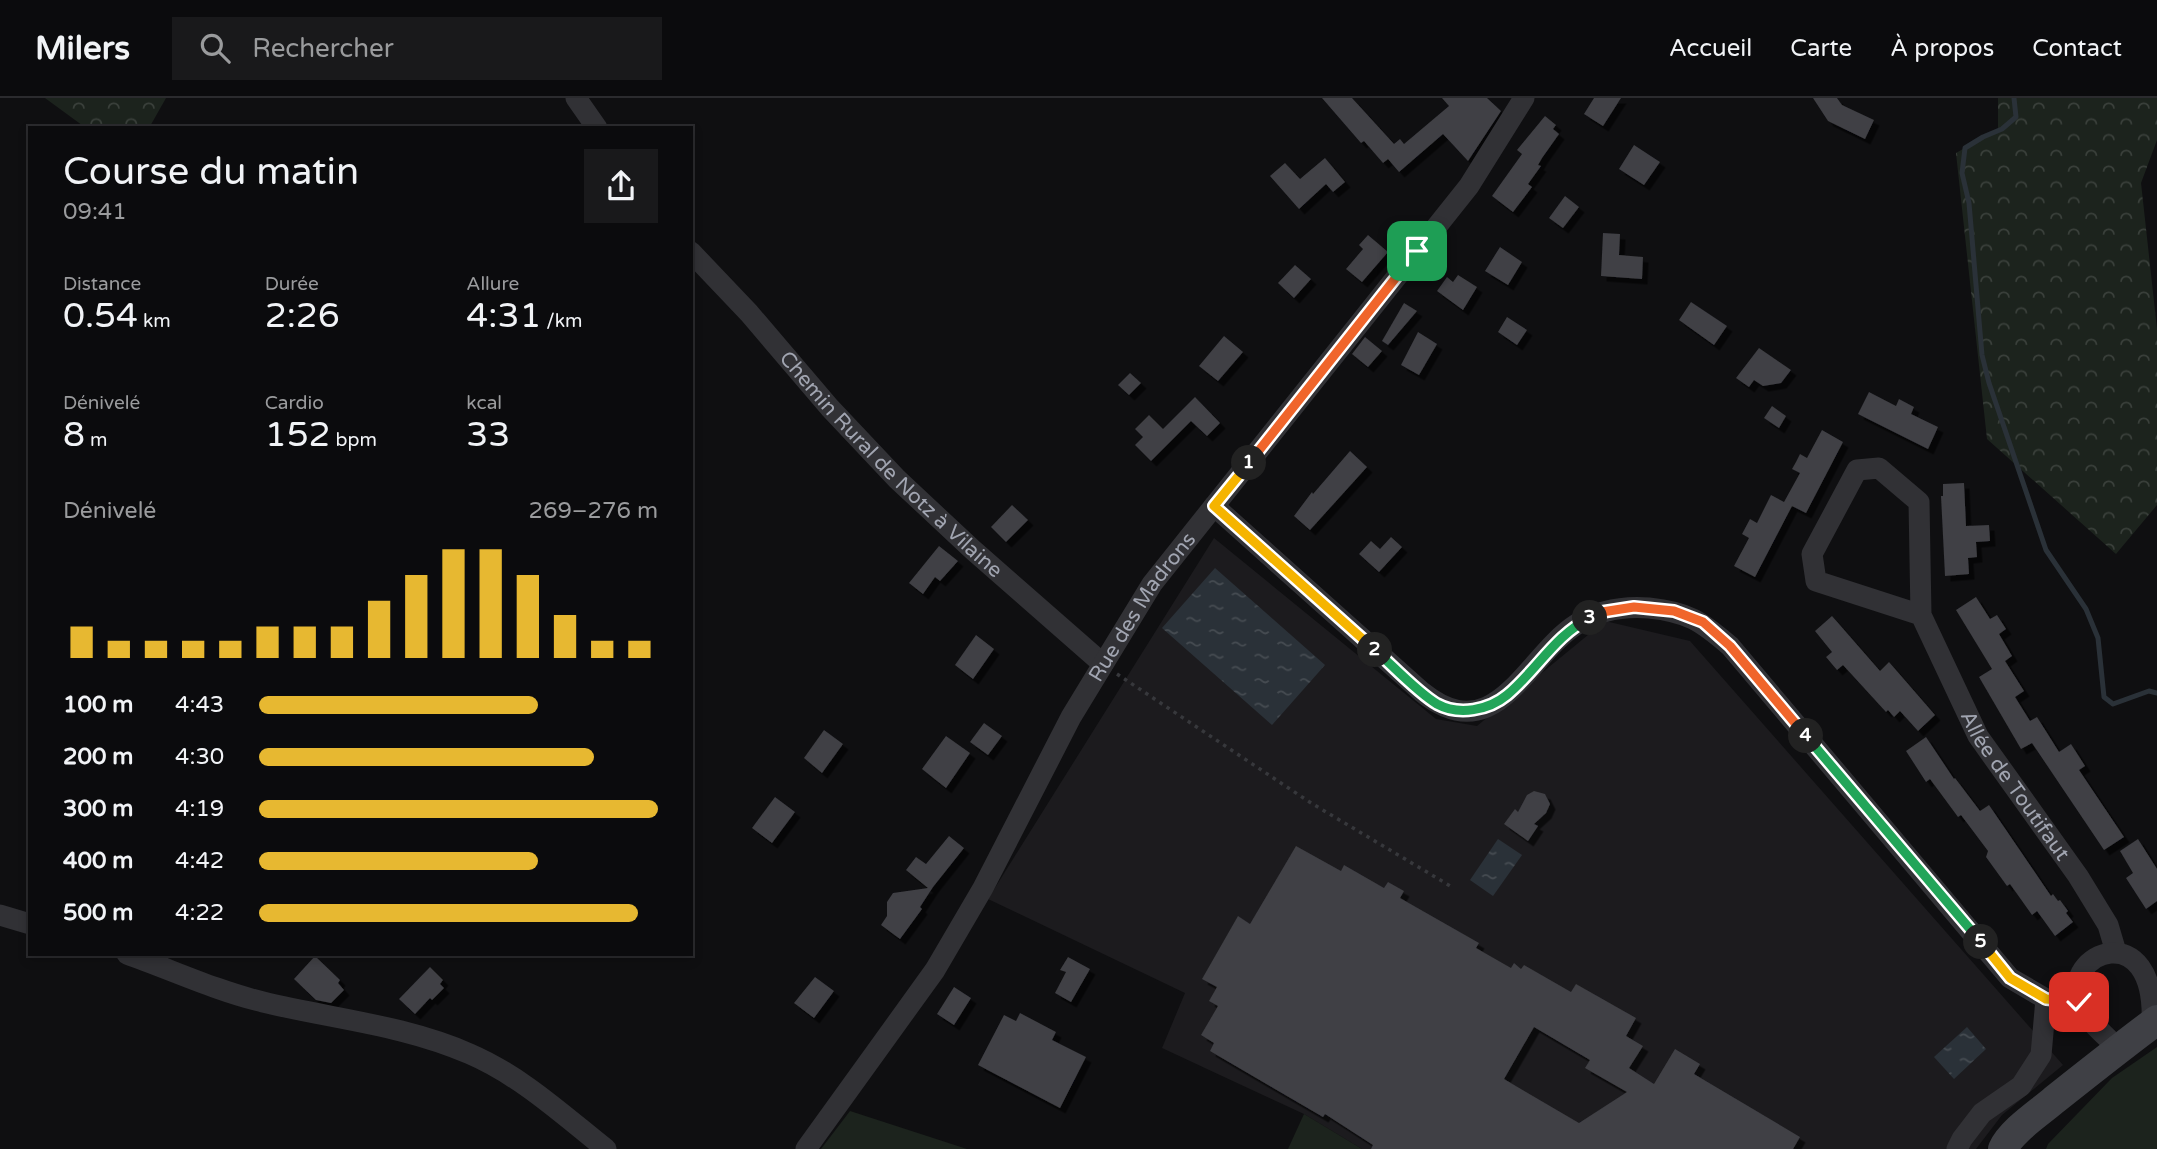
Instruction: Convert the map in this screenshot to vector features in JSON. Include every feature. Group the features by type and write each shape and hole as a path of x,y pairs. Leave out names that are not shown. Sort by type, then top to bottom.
{"main road":[{"path":"2003,1149 2028,1122 2155,1022"}],"street":[{"path":"576,98 596,126"},
{"name":"Rue des Madrons","path":"806,1149 935,970 983,888 1071,717 1152,584 1469,186 1524,98"},
{"name":"Chemin Rural de Notz à Vilaine","path":"693,254 897,479 1103,664"},
{"name":"Allée de Toutifaut","path":"1921,615 1816,581 1812,554 1857,470 1879,468 1919,502 1921,615 1978,736 2078,876 2108,925 2116,952"},
{"path":"1214,506 1422,692 1437,704 1459,710 1483,709 1507,695 1567,632 1602,612 1634,607 1674,611 1703,622 1730,646 2010,978 2046,999 2079,1002"},
{"path":"0,915 28,923"},
{"path":"2118,1049 2087,1015 2079,1002 2078,988 2082,975 2094,962 2116,952 2135,954 2154,969 2155,1022"},
{"path":"132,956 248,998 405,1032 472,1054 515,1078 606,1149"},
{"path":"1957,1149 1982,1113 2021,1086 2041,1055 2046,999"}],"path":[{"path":"1103,664 1311,803 1452,887"}],"shaded area":[{"path":"1214,538 1436,719 1477,726 1605,621 1690,641 2063,1065 2002,1115 1976,1149 1362,1149 1304,1114 1162,1048 1185,993 988,899"}],"green space":[{"path":"45,98 166,98 150,126 83,126"},
{"path":"1998,98 2157,98 2157,140 2141,183 2157,329 2157,505 2116,554 1987,439 1956,153 1998,129"},
{"path":"2157,1047 2157,1149 2046,1149 2112,1078"},
{"path":"850,1111 967,1149 821,1149"},
{"path":"1304,1114 1362,1149 1288,1149"}],"water":[{"path":"1215,568 1325,665 1272,725 1162,628"},
{"path":"1498,839 1522,855 1493,896 1470,880"},
{"path":"1967,1027 1986,1049 1954,1079 1934,1057"}],"building":[{"path":"1322,98 1352,98 1394,144 1400,139 1404,144 1449,106 1442,98 1487,98 1501,111 1468,161 1443,134 1399,172 1388,159 1383,163 1364,141 1361,143"},
{"path":"1594,98 1621,98 1603,126 1584,114"},
{"path":"1813,98 1837,98 1842,105 1874,120 1865,139 1828,121"},
{"path":"1545,116 1556,125 1553,129 1559,134 1528,184 1532,187 1513,212 1492,196 1522,154 1517,150"},
{"path":"1634,145 1660,162 1644,185 1619,169"},
{"path":"1325,158 1345,182 1333,192 1326,184 1299,209 1270,176 1285,163 1300,179"},
{"path":"1565,196 1579,207 1563,228 1549,218"},
{"path":"1603,233 1620,234 1619,255 1643,257 1642,279 1601,276"},
{"path":"1368,235 1388,252 1362,282 1346,269 1363,249 1359,245"},
{"path":"1500,247 1522,262 1508,285 1485,271"},
{"path":"1295,265 1311,279 1294,298 1278,283"},
{"path":"1458,275 1477,287 1463,310 1437,291 1447,277 1453,282"},
{"path":"1691,302 1727,326 1714,345 1679,320"},
{"path":"1404,303 1417,311 1388,345 1382,341"},
{"path":"1507,317 1527,330 1517,345 1498,332"},
{"path":"1418,332 1437,344 1419,375 1401,365"},
{"path":"1224,336 1243,352 1218,381 1199,366"},
{"path":"1365,337 1382,351 1368,367 1352,354"},
{"path":"1759,348 1791,370 1781,383 1763,386 1754,380 1749,387 1736,378"},
{"path":"1130,373 1141,383 1129,395 1118,385"},
{"path":"1869,392 1896,406 1899,399 1914,407 1911,414 1938,427 1928,449 1858,414"},
{"path":"1195,397 1220,423 1207,436 1191,421 1151,461 1135,445 1143,437 1135,429 1149,415 1163,429"},
{"path":"1772,406 1786,416 1779,428 1764,418"},
{"path":"1822,430 1843,442 1806,513 1792,506 1755,577 1734,566 1749,538 1742,534 1750,519 1757,523 1771,495 1784,502 1800,473 1792,469 1800,454 1807,458"},
{"path":"1350,451 1367,467 1310,530 1294,516"},
{"path":"1964,483 1966,526 1989,525 1990,541 1976,542 1977,557 1968,558 1969,574 1945,576 1941,496 1943,484"},
{"path":"1012,505 1028,520 1006,542 991,527"},
{"path":"1391,537 1402,547 1379,572 1359,554 1371,541 1380,549"},
{"path":"939,546 958,561 940,581 935,577 923,594 909,583"},
{"path":"1976,597 1990,619 1997,615 2006,629 1999,634 2012,656 2005,661 2024,691 2015,697 2030,721 2037,717 2059,752 2071,744 2085,766 2079,770 2124,837 2104,850 2032,743 2021,749 1979,677 1992,669 1956,610"},
{"path":"1832,616 1880,671 1889,662 1935,715 1918,731 1900,711 1894,717 1888,710 1886,712 1843,665 1837,670 1826,657 1832,652 1815,631"},
{"path":"976,635 994,649 973,679 955,665"},
{"path":"984,723 1002,736 988,755 970,742"},
{"path":"824,730 843,744 822,773 804,758"},
{"path":"946,736 970,753 946,788 922,769"},
{"path":"1926,737 1954,779 1980,811 1989,805 2051,896 2053,894 2060,900 2068,911 2066,913 2073,922 2055,936 2037,911 2032,915 2010,884 2007,886 1986,857 1988,851 1961,815 1958,817 1930,779 1926,782 1906,751"},
{"path":"1534,791 1545,794 1550,804 1546,813 1534,824 1538,826 1528,841 1504,824 1515,809 1518,812 1527,795"},
{"path":"775,797 795,812 772,843 752,828"},
{"path":"949,836 964,848 933,887 920,907 922,909 900,939 881,925 887,916 887,902 893,893 928,888 906,870 916,857 926,864"},
{"path":"2138,839 2157,869 2157,901 2146,909 2126,878 2133,873 2120,851"},
{"path":"1296,846 1341,871 1344,865 1384,888 1388,882 1404,891 1400,898 1479,943 1476,948 1511,968 1514,963 1521,969 1524,965 1571,992 1576,984 1636,1018 1626,1036 1643,1046 1629,1068 1654,1084 1675,1049 1700,1064 1694,1074 1800,1137 1793,1149 1371,1149 1373,1145 1325,1114 1323,1117 1210,1051 1214,1043 1201,1035 1218,1006 1209,1001 1217,987 1202,979 1238,916 1250,924","holes":["1534,1027 1590,1060 1585,1068 1627,1092 1579,1123 1504,1079"]},
{"path":"315,956 340,980 338,983 344,990 331,1003 316,1000 294,979"},
{"path":"1068,957 1090,969 1071,1002 1055,993 1066,972 1060,970"},
{"path":"430,967 443,980 440,984 444,988 415,1014 399,999"},
{"path":"815,977 834,991 814,1018 794,1003"},
{"path":"954,987 971,998 954,1025 937,1014"},
{"path":"1020,1013 1056,1032 1052,1040 1086,1057 1060,1108 978,1065 1004,1015 1016,1021"}],"waterway":[{"path":"2014,98 2016,117 2002,129 1965,148 1962,173 1969,203 1982,355 2046,550 2086,609 2098,638 2104,697 2113,704 2149,691 2157,693"}],"route":[{"path":"1417,251 1214,506 1422,692 1437,704 1459,710 1483,709 1507,695 1558,640 1576,625 1602,612 1634,607 1674,611 1703,622 1730,646 2010,978 2046,999 2079,1002"}]}
